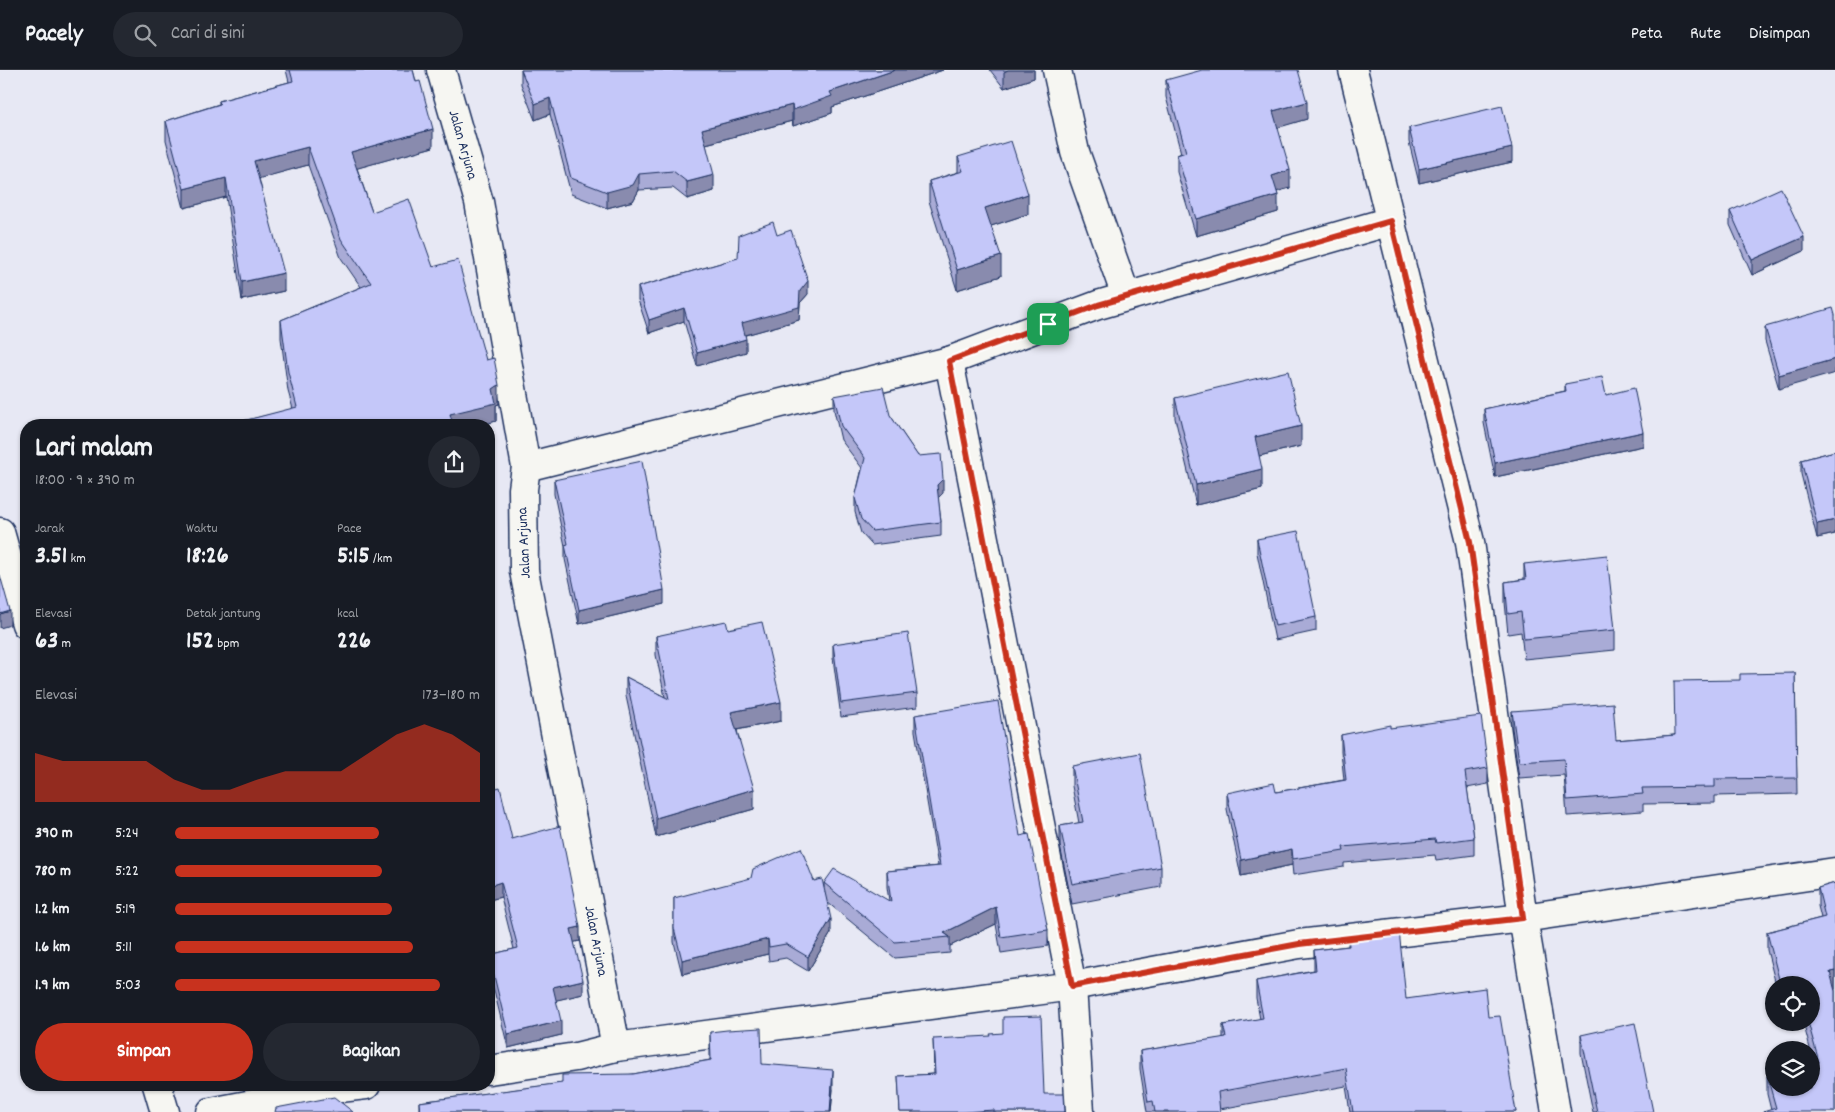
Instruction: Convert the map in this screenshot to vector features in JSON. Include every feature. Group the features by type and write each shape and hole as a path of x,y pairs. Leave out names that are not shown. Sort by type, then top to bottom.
{"street":[{"name":"Jalan Arjuna","path":"441,70 479,202 526,467 523,489 524,570 616,1047"},
{"path":"1057,70 1075,152 1126,296"},
{"path":"1353,70 1470,542 1523,918 1556,1112"},
{"path":"526,467 949,361 1126,296 1391,221"},
{"path":"949,361 1072,986 1080,1112"},
{"path":"0,532 20,603"},
{"path":"495,1069 576,1057 616,1047 1072,986 1299,944 1523,918 1835,872"},
{"path":"159,1091 165,1112"},
{"path":"211,1112 321,1091"}],"building":[{"path":"290,70 413,70 416,82 420,81 433,129 351,152 372,212 409,199 433,267 458,260 486,360 494,358 499,385 493,389 496,403 450,414 451,419 251,419 297,407 288,372 281,320 371,283 341,239 308,147 254,161 284,273 242,282 226,178 184,189 166,121 220,104 219,101 293,81"},
{"path":"521,70 895,70 830,92 832,96 793,110 792,105 702,129 714,175 687,182 673,171 639,174 633,185 607,192 571,178 550,98 535,104"},
{"path":"1202,70 1298,70 1307,102 1273,111 1290,170 1272,176 1278,195 1196,219 1177,155 1186,152 1166,80"},
{"path":"1502,106 1512,148 1419,169 1409,128"},
{"path":"1011,141 1028,194 985,208 1001,256 957,270 929,181 963,171 958,157"},
{"path":"1781,188 1804,237 1752,260 1730,211"},
{"path":"773,222 777,235 791,230 808,281 800,291 799,307 742,323 746,339 697,353 684,308 649,320 638,287 738,258 739,235"},
{"path":"1833,308 1835,315 1835,359 1779,375 1765,327"},
{"path":"1288,371 1301,426 1255,437 1262,469 1196,485 1175,398"},
{"path":"1602,377 1606,395 1634,388 1643,432 1495,463 1484,409 1566,391 1565,384"},
{"path":"883,387 890,415 918,456 941,454 943,479 937,485 941,522 872,531 861,519 855,498 865,458 841,426 834,396"},
{"path":"1835,451 1835,520 1817,524 1801,460"},
{"path":"642,461 664,590 579,610 565,545 568,544 554,480"},
{"path":"1298,531 1316,617 1275,626 1257,539"},
{"path":"1607,555 1615,630 1524,639 1521,612 1508,614 1505,582 1526,579 1524,564"},
{"path":"0,575 10,611 0,614"},
{"path":"726,621 728,629 762,622 781,702 731,712 754,789 656,818 626,677 669,699 656,636"},
{"path":"908,633 917,693 841,703 833,644"},
{"path":"1795,673 1797,778 1715,779 1715,787 1642,788 1643,794 1567,800 1564,759 1519,762 1512,711 1613,703 1616,740 1675,735 1674,681 1740,680 1740,674"},
{"path":"998,701 1020,836 1029,834 1048,930 1001,937 996,907 944,933 950,937 895,942 824,883 834,869 891,902 887,871 940,866 915,715"},
{"path":"1481,716 1488,768 1465,772 1474,838 1436,843 1435,839 1343,847 1344,851 1293,859 1292,849 1241,860 1227,793 1274,783 1276,792 1346,780 1341,735 1390,725 1390,728"},
{"path":"1140,753 1161,867 1072,884 1060,826 1083,822 1072,766"},
{"path":"500,787 512,839 560,826 580,927 571,929 583,980 553,987 561,1021 508,1034 495,980 495,954 518,948 501,882 495,884 495,788"},
{"path":"801,848 814,881 822,879 831,919 808,957 786,944 769,947 768,939 682,960 674,928 674,898 751,878 753,869"},
{"path":"1835,883 1835,971 1830,972 1835,991 1835,1112 1763,1112 1776,1108 1773,1096 1820,1096 1820,1041 1813,1041 1810,1031 1820,1031 1820,976 1778,976 1767,932 1825,917 1818,888"},
{"path":"1399,930 1406,999 1485,988 1488,1017 1500,1016 1516,1112 1353,1112 1346,1068 1218,1092 1220,1112 1155,1112 1153,1101 1148,1102 1140,1051 1226,1037 1223,1025 1263,1018 1256,981 1316,970 1314,950 1349,946 1348,936"},
{"path":"1041,1016 1044,1094 1064,1094 1065,1112 994,1112 994,1110 900,1112 898,1076 935,1074 933,1039 991,1036 990,1034 1003,1033 1003,1017"},
{"path":"1635,1023 1653,1112 1597,1112 1581,1035"},
{"path":"761,1028 762,1064 833,1070 830,1112 420,1112 419,1102 562,1083 562,1075 633,1074 711,1060 710,1032"},
{"path":"334,1097 353,1112 275,1112 276,1108"}],"route":[{"path":"1391,221 1470,542 1523,918 1299,944 1072,986 949,361 1048,324 1126,296 1391,221"}]}
